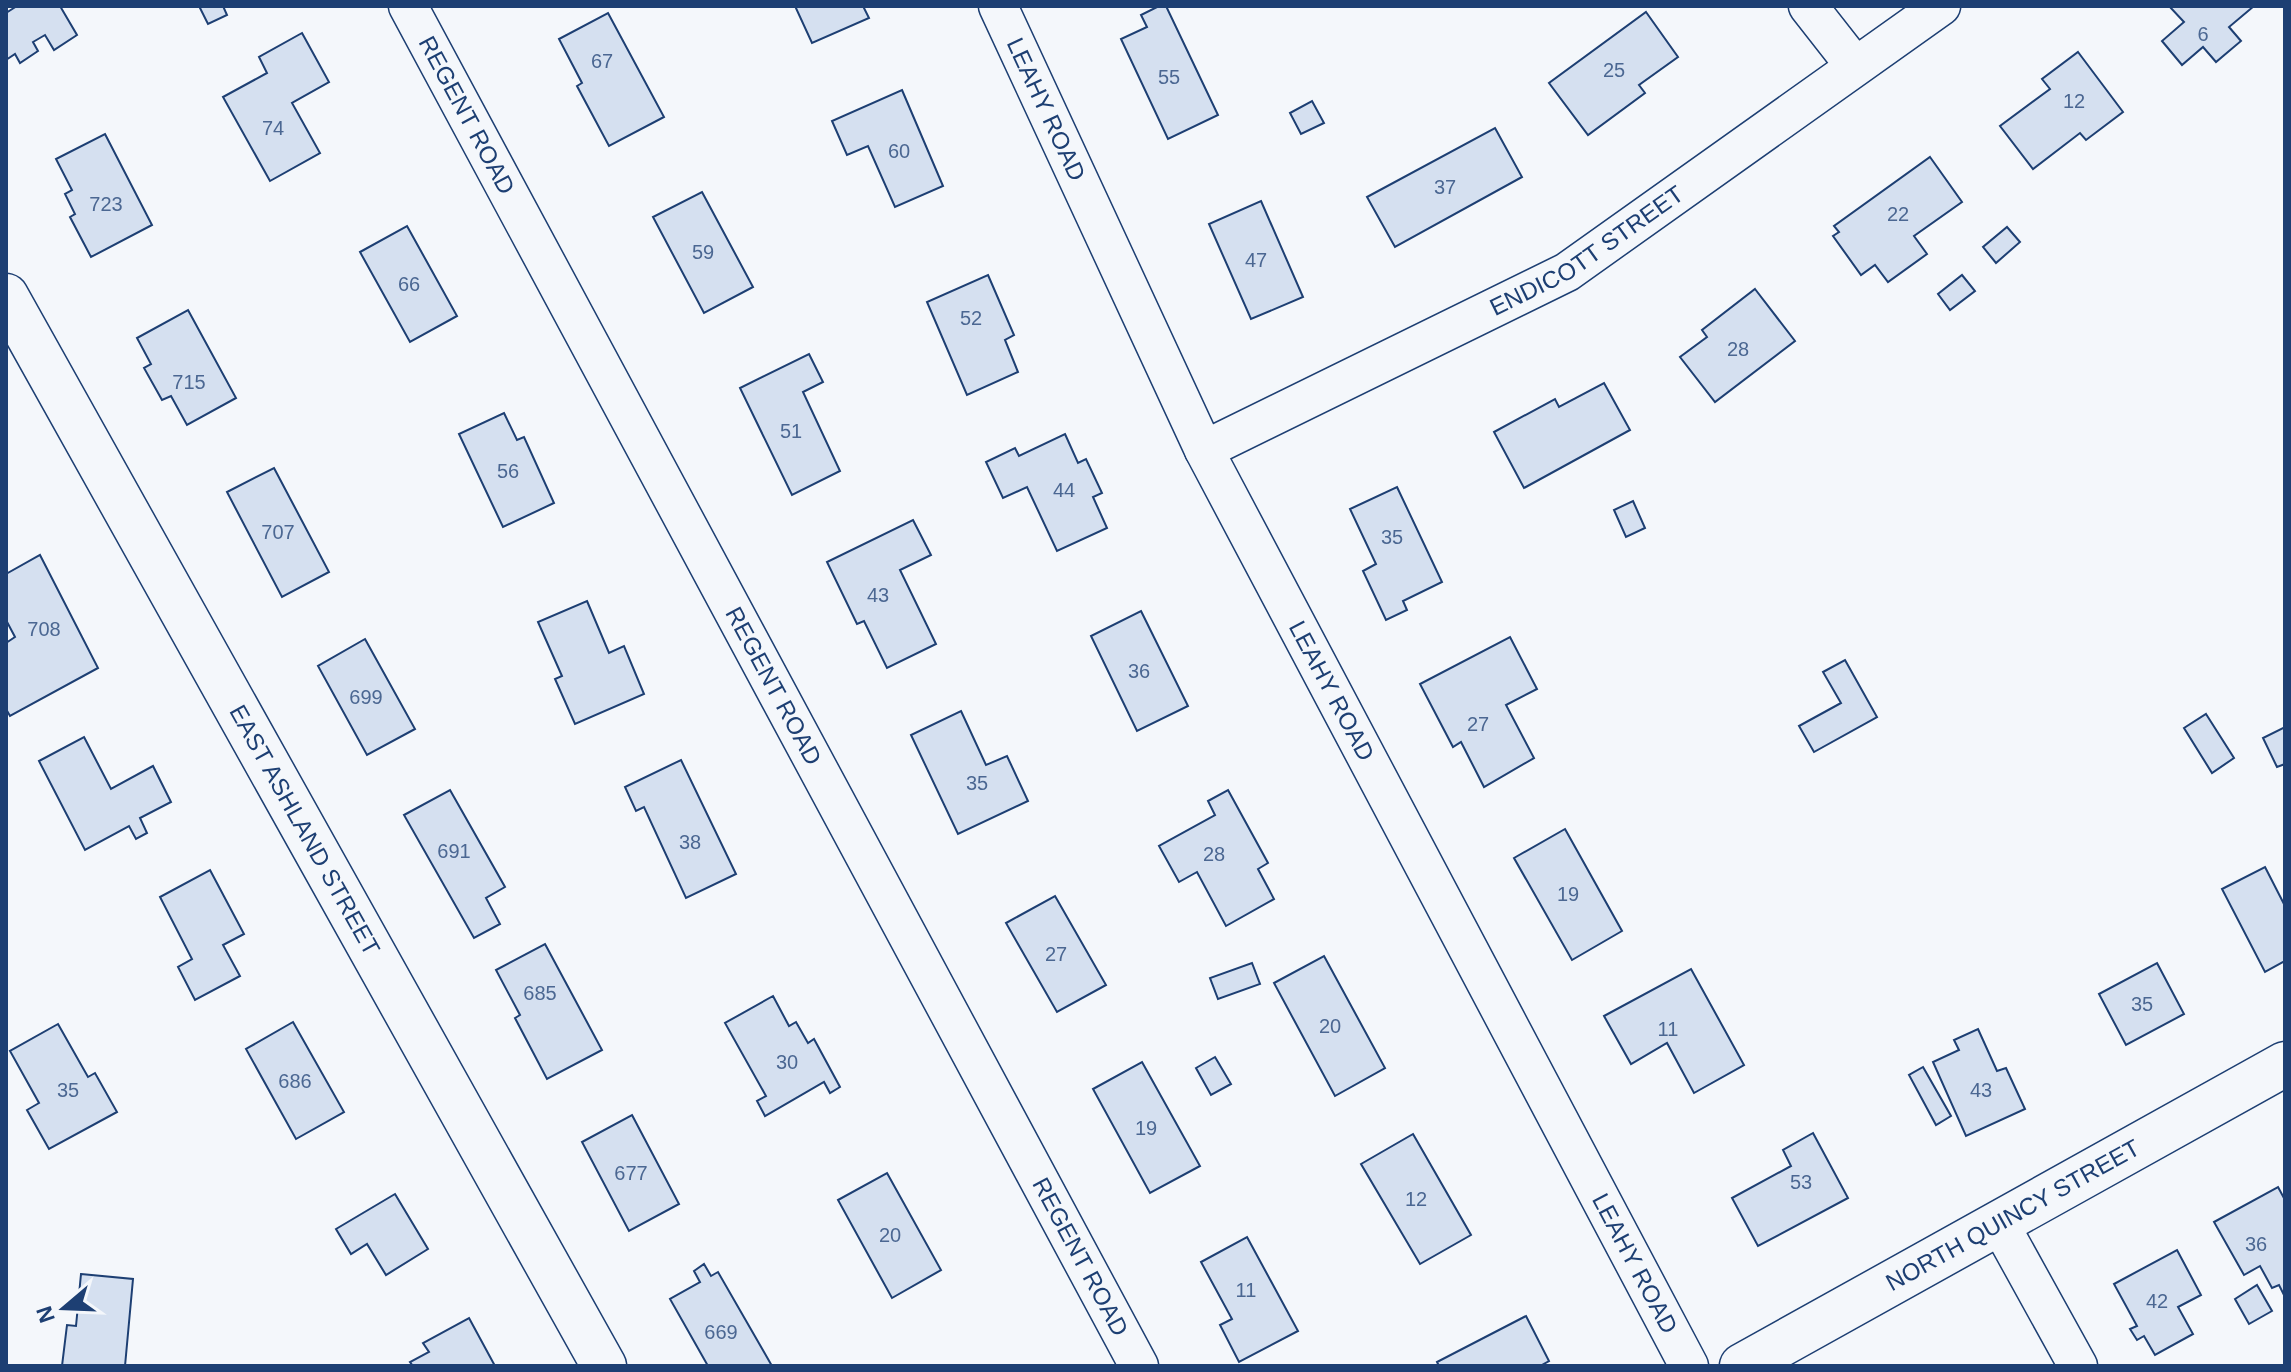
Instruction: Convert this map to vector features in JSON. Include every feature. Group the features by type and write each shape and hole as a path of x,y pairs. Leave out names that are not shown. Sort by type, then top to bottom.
{"main road":[{"name":"EAST ASHLAND STREET","path":"6,296 604,1366"},
{"name":"NORTH QUINCY STREET","path":"1742,1366 2285,1064"}],"street":[{"name":"REGENT ROAD","path":"408,6 1139,1366"},
{"name":"LEAHY ROAD","path":"998,6 1204,450 1689,1366"},
{"path":"1808,6 1855,66"},
{"name":"ENDICOTT STREET","path":"1204,450 1567,272 1941,6"},
{"path":"1999,1223 2078,1366"}],"building":[{"path":"17,6 60,6 77,35 54,50 45,35 33,42 38,51 20,63 15,54 6,60 6,13"},
{"path":"199,6 223,6 227,15 208,24"},
{"path":"795,6 863,6 869,18 812,43"},
{"path":"1166,6 1218,115 1168,139 1121,39 1147,27 1141,15"},
{"path":"2169,6 2254,6 2229,27 2241,41 2216,62 2203,47 2182,65 2162,41 2184,22"},
{"path":"1646,12 1678,57 1639,85 1645,93 1588,135 1549,83"},
{"path":"608,13 664,117 609,146 577,86 582,83 559,39"},
{"path":"302,33 329,82 292,103 320,153 270,181 223,97 267,73 259,57"},
{"path":"2078,52 2123,112 2086,140 2080,133 2033,169 2000,126 2050,89 2042,79"},
{"path":"902,90 943,186 895,207 868,146 847,155 832,121"},
{"path":"1312,101 1324,123 1301,134 1290,113"},
{"path":"1495,128 1522,177 1395,247 1367,197"},
{"path":"105,134 152,225 91,257 70,217 75,214 65,194 72,190 56,159"},
{"path":"1930,157 1962,202 1914,236 1927,254 1888,282 1875,265 1861,275 1833,236 1839,232 1834,226"},
{"path":"702,192 753,287 704,313 653,217"},
{"path":"1261,201 1303,297 1251,319 1209,224"},
{"path":"407,226 457,316 410,342 360,252"},
{"path":"2007,227 2020,242 1996,263 1983,247"},
{"path":"988,275 1014,335 1005,340 1018,372 967,395 927,302"},
{"path":"1962,275 1975,291 1950,310 1938,294"},
{"path":"1755,289 1795,341 1715,402 1680,357 1707,337 1702,330"},
{"path":"188,310 236,398 187,425 171,396 162,400 144,368 151,364 137,338"},
{"path":"809,354 823,382 803,392 840,471 792,495 740,388"},
{"path":"1604,383 1630,430 1524,488 1494,432 1555,399 1559,407"},
{"path":"504,413 517,440 524,437 554,503 503,527 459,434"},
{"path":"1065,434 1078,463 1086,459 1102,493 1093,497 1107,528 1057,551 1027,487 1003,498 986,462 1015,448 1019,456"},
{"path":"274,468 329,572 282,597 227,492"},
{"path":"1397,487 1442,582 1403,601 1407,610 1386,620 1363,571 1376,564 1350,509"},
{"path":"1633,501 1645,528 1626,537 1614,510"},
{"path":"913,520 931,555 900,570 936,644 887,668 864,621 857,624 827,562"},
{"path":"40,555 98,668 10,716 6,709 6,643 15,637 6,620 6,574"},
{"path":"587,601 609,653 624,646 644,694 575,724 555,679 562,676 538,622"},
{"path":"1141,611 1188,706 1137,731 1091,636"},
{"path":"1510,637 1537,689 1506,705 1534,758 1484,787 1461,742 1453,747 1420,684"},
{"path":"365,639 415,729 367,755 318,666"},
{"path":"1845,660 1877,717 1814,752 1799,726 1841,703 1823,672"},
{"path":"961,711 986,765 1007,756 1028,801 958,834 911,735"},
{"path":"2206,714 2234,758 2212,773 2184,728"},
{"path":"2285,727 2285,764 2277,767 2263,738"},
{"path":"84,737 111,789 153,766 171,802 140,818 147,833 136,839 129,826 85,850 39,761"},
{"path":"681,760 736,874 686,898 644,807 636,811 625,787"},
{"path":"450,790 505,887 486,898 500,924 474,938 404,815"},
{"path":"1228,790 1268,863 1258,869 1274,899 1226,926 1197,872 1179,882 1159,846 1215,815 1208,801"},
{"path":"1565,829 1622,931 1572,960 1514,858"},
{"path":"2265,867 2285,906 2285,961 2265,972 2222,889"},
{"path":"210,870 244,934 223,945 240,976 195,1000 178,967 192,959 160,897"},
{"path":"1055,896 1106,985 1057,1012 1006,923"},
{"path":"545,944 602,1050 547,1079 515,1018 520,1015 496,970"},
{"path":"1324,956 1385,1068 1335,1096 1274,983"},
{"path":"1252,963 1260,984 1218,999 1210,978"},
{"path":"2157,963 2184,1014 2126,1045 2099,994"},
{"path":"1691,969 1744,1065 1694,1093 1667,1043 1631,1064 1604,1016"},
{"path":"773,996 789,1026 796,1022 808,1043 814,1039 840,1087 830,1093 824,1082 765,1116 757,1101 766,1096 725,1023"},
{"path":"293,1022 344,1112 296,1139 246,1049"},
{"path":"58,1024 88,1077 95,1073 117,1112 49,1149 27,1110 39,1103 10,1051"},
{"path":"1978,1029 1997,1071 2006,1068 2025,1109 1966,1136 1933,1062 1959,1050 1954,1040"},
{"path":"1215,1057 1231,1084 1211,1095 1196,1068"},
{"path":"1142,1062 1200,1166 1150,1193 1093,1089"},
{"path":"1923,1067 1951,1116 1936,1125 1909,1075"},
{"path":"632,1115 679,1204 629,1231 582,1142"},
{"path":"1813,1133 1848,1198 1758,1246 1732,1198 1791,1166 1783,1150"},
{"path":"1413,1134 1471,1235 1420,1264 1361,1164"},
{"path":"887,1173 941,1270 892,1298 838,1200"},
{"path":"2278,1187 2285,1200 2285,1297 2279,1285 2272,1288 2260,1266 2244,1275 2214,1222"},
{"path":"395,1194 428,1249 386,1275 367,1244 351,1254 336,1229"},
{"path":"1247,1237 1298,1331 1239,1362 1220,1325 1232,1319 1201,1262"},
{"path":"2177,1250 2201,1295 2178,1307 2193,1334 2155,1355 2144,1336 2137,1340 2130,1329 2137,1326 2114,1284"},
{"path":"704,1264 711,1276 718,1272 772,1366 708,1366 670,1299 700,1282 694,1271"},
{"path":"81,1274 133,1279 125,1366 62,1366 67,1325 76,1326"},
{"path":"2257,1285 2272,1311 2249,1324 2235,1299"},
{"path":"1526,1316 1549,1361 1540,1366 1439,1366 1437,1362"},
{"path":"469,1318 495,1366 413,1366 410,1362 429,1352 423,1343"}]}
